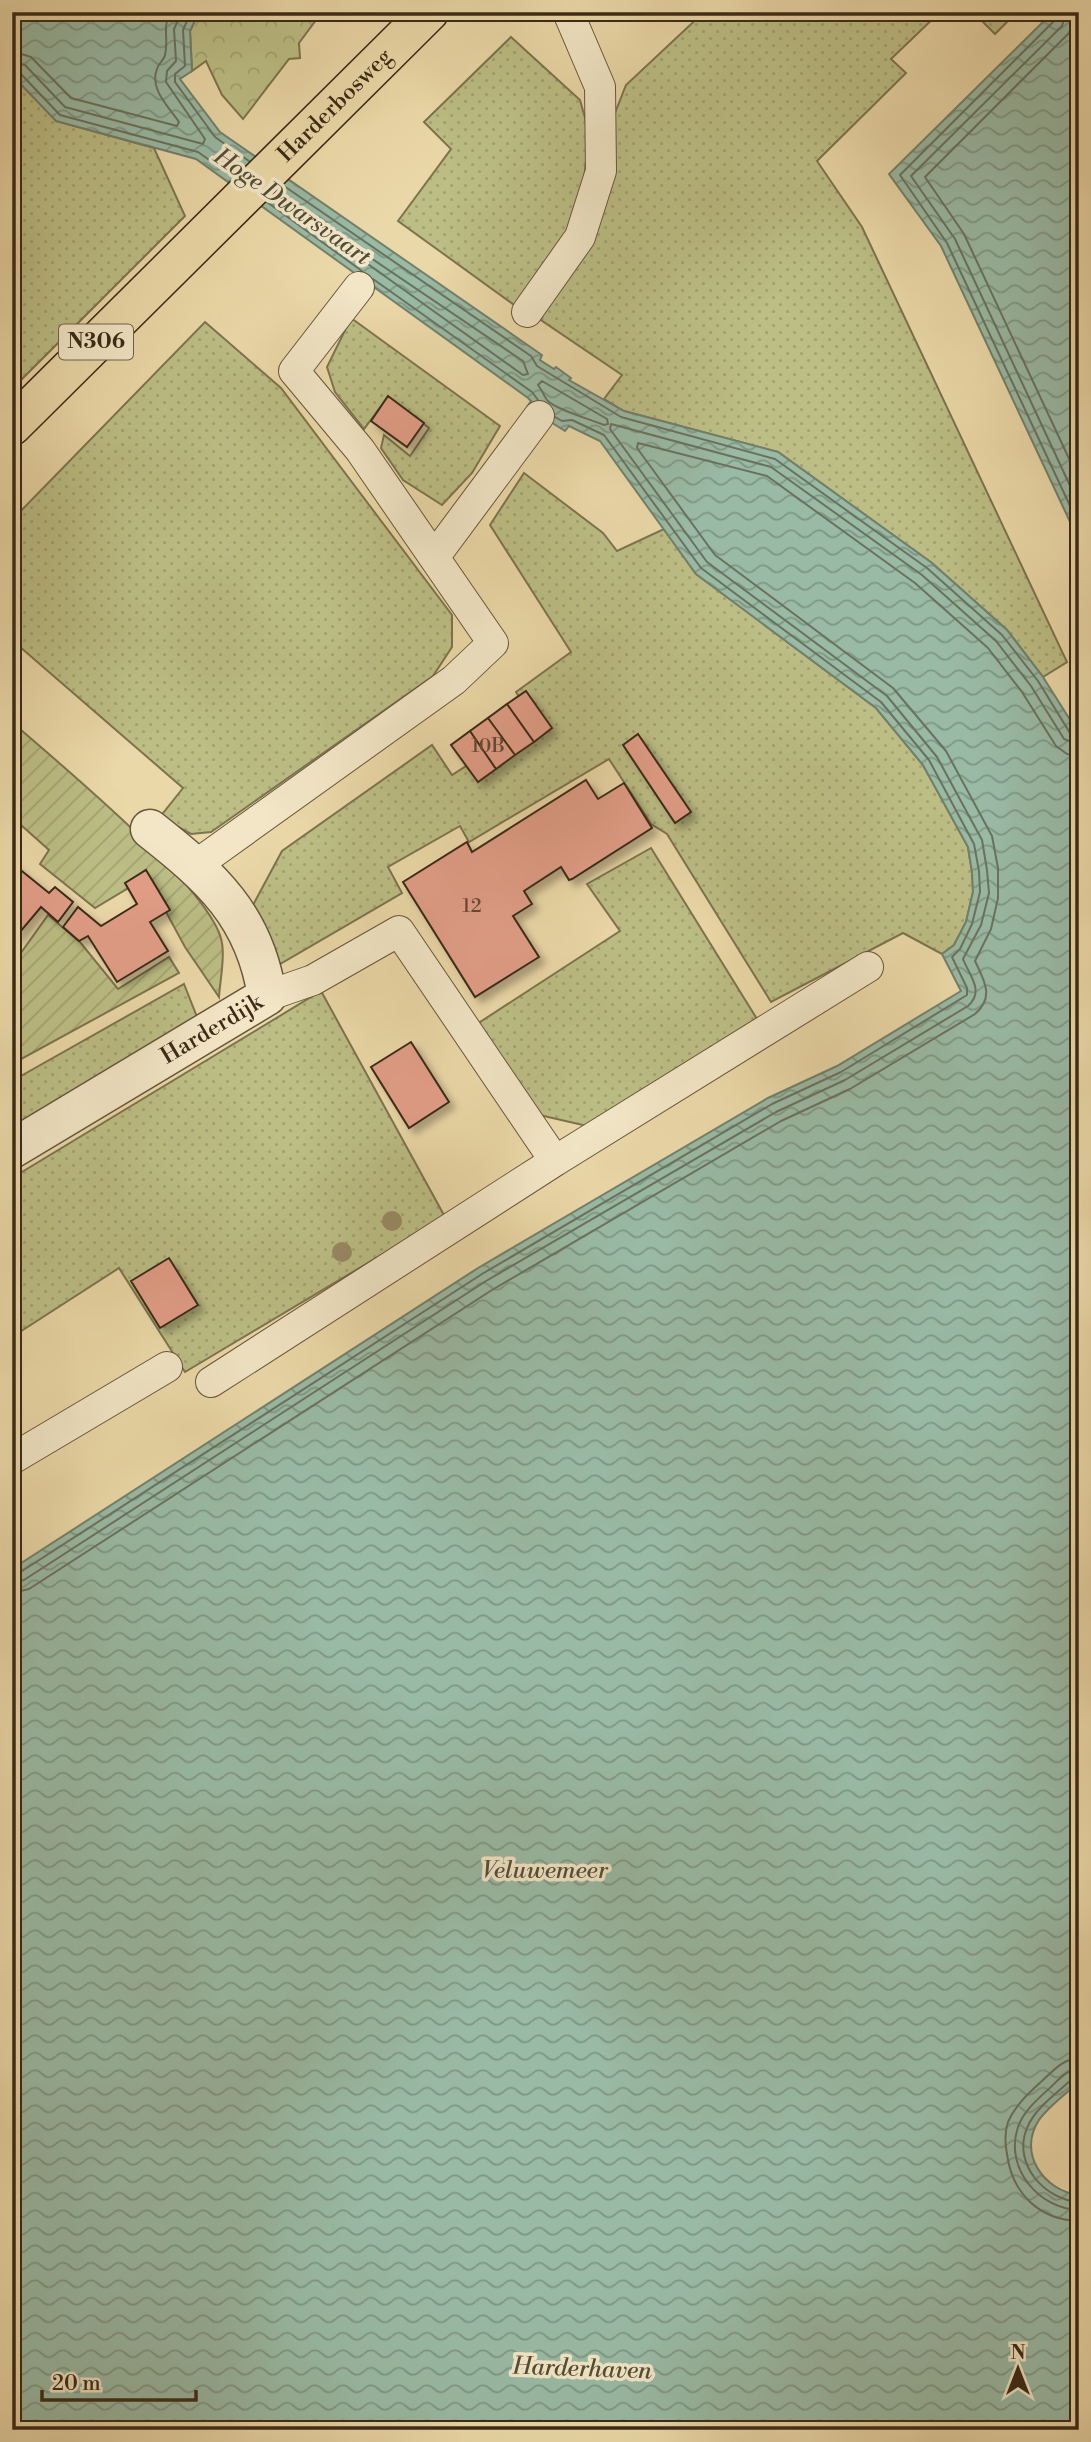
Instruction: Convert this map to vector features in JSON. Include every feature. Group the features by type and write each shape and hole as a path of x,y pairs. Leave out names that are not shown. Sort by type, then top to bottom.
{"main road":[{"name":"Harderbosweg","path":"12,426 429,12"}],"street":[{"name":"Harderdijk","path":"12,1149 267,996 262,961 245,924 196,865 150,829"}],"lane":[{"path":"527,312 580,237 601,171 600,87 568,12"},
{"path":"196,865 454,680 493,643 360,450 295,371 359,287"},
{"path":"435,556 539,416"},
{"path":"267,996 313,979 399,931 555,1161"},
{"path":"211,1382 555,1161 868,967"},
{"path":"12,1459 167,1367"}],"green space":[{"path":"199,12 322,12 299,43 300,58 289,59 243,119 222,95 206,61 192,71 190,31"},
{"path":"704,12 940,12 891,59 906,73 817,161 862,227 1067,662 1043,677 1007,630 932,563 778,452 624,411 604,399 622,375 535,316 626,85"},
{"path":"973,12 1017,12 995,34"},
{"path":"511,37 580,100 589,132 581,209 517,307 398,221 451,149 424,122"},
{"path":"12,75 57,121 154,148 185,216 12,389"},
{"path":"351,318 500,426 472,473 442,505 403,480 381,448 384,435 410,456 429,428 388,397 364,429 335,392 327,367"},
{"path":"205,322 281,388 452,615 452,647 433,676 211,832 191,834 160,817 183,788 12,640 12,520"},
{"path":"524,473 603,533 617,551 664,529 696,574 876,708 923,765 968,847 973,892 966,922 954,945 942,954 903,933 771,1002 667,834 651,824 609,759 469,842 460,826 388,867 402,893 280,964 253,905 282,851 432,745 452,775 534,722 516,692 571,652 490,525"},
{"path":"12,722 131,828 192,892 213,920 222,943 223,963 219,997 185,947 147,877 95,908 40,864 49,850 12,817"},
{"path":"651,848 757,1019 587,1126 531,1113 477,1024 620,931 587,884"},
{"path":"48,915 80,942 118,989 169,957 179,973 12,1064 12,953 18,957"},
{"path":"184,984 199,1022 12,1132 12,1081"},
{"path":"321,991 445,1217 185,1372 119,1268 12,1337 12,1178"}],"water":[{"name":"Veluwemeer","path":"12,12 199,12 190,31 192,71 180,79 220,132 542,355 540,360 554,369 556,367 571,378 569,380 624,411 778,452 932,563 1007,630 1043,677 1079,734 1079,2082 1039,2120 1031,2145 1033,2157 1045,2178 1066,2192 1079,2195 1079,2430 12,2430 12,1569 478,1268 768,1098 837,1066 961,991 942,954 954,945 966,922 973,892 968,847 923,765 876,708 696,574 600,441 569,426 565,431 527,407 531,401 528,398 196,159 56,121 12,75"},
{"path":"1053,12 1079,12 1079,541 941,246 889,174"}],"building":[{"path":"388,396 424,423 407,447 371,421"},
{"path":"526,691 552,728 534,742 507,704"},
{"path":"507,704 534,742 515,755 488,718"},
{"path":"488,718 515,755 496,769 470,731"},
{"path":"470,731 496,769 478,782 451,745"},
{"path":"638,734 691,812 675,823 623,745"},
{"path":"586,780 598,799 624,783 652,828 572,879 569,880 561,867 524,891 532,904 513,916 539,957 475,997 403,882 467,842 472,852"},
{"path":"12,863 49,893 55,887 73,902 58,922 41,907 15,938"},
{"path":"146,870 170,910 150,922 168,951 117,982 88,936 79,941 63,927 78,907 101,926 137,904 125,883"},
{"path":"411,1042 449,1102 409,1128 371,1067"},
{"path":"169,1258 198,1305 160,1328 131,1281"}],"water label":[{"name":"Hoge Dwarsvaart","path":"292,207"},
{"name":"Harderhaven","path":"582,2369"}]}
